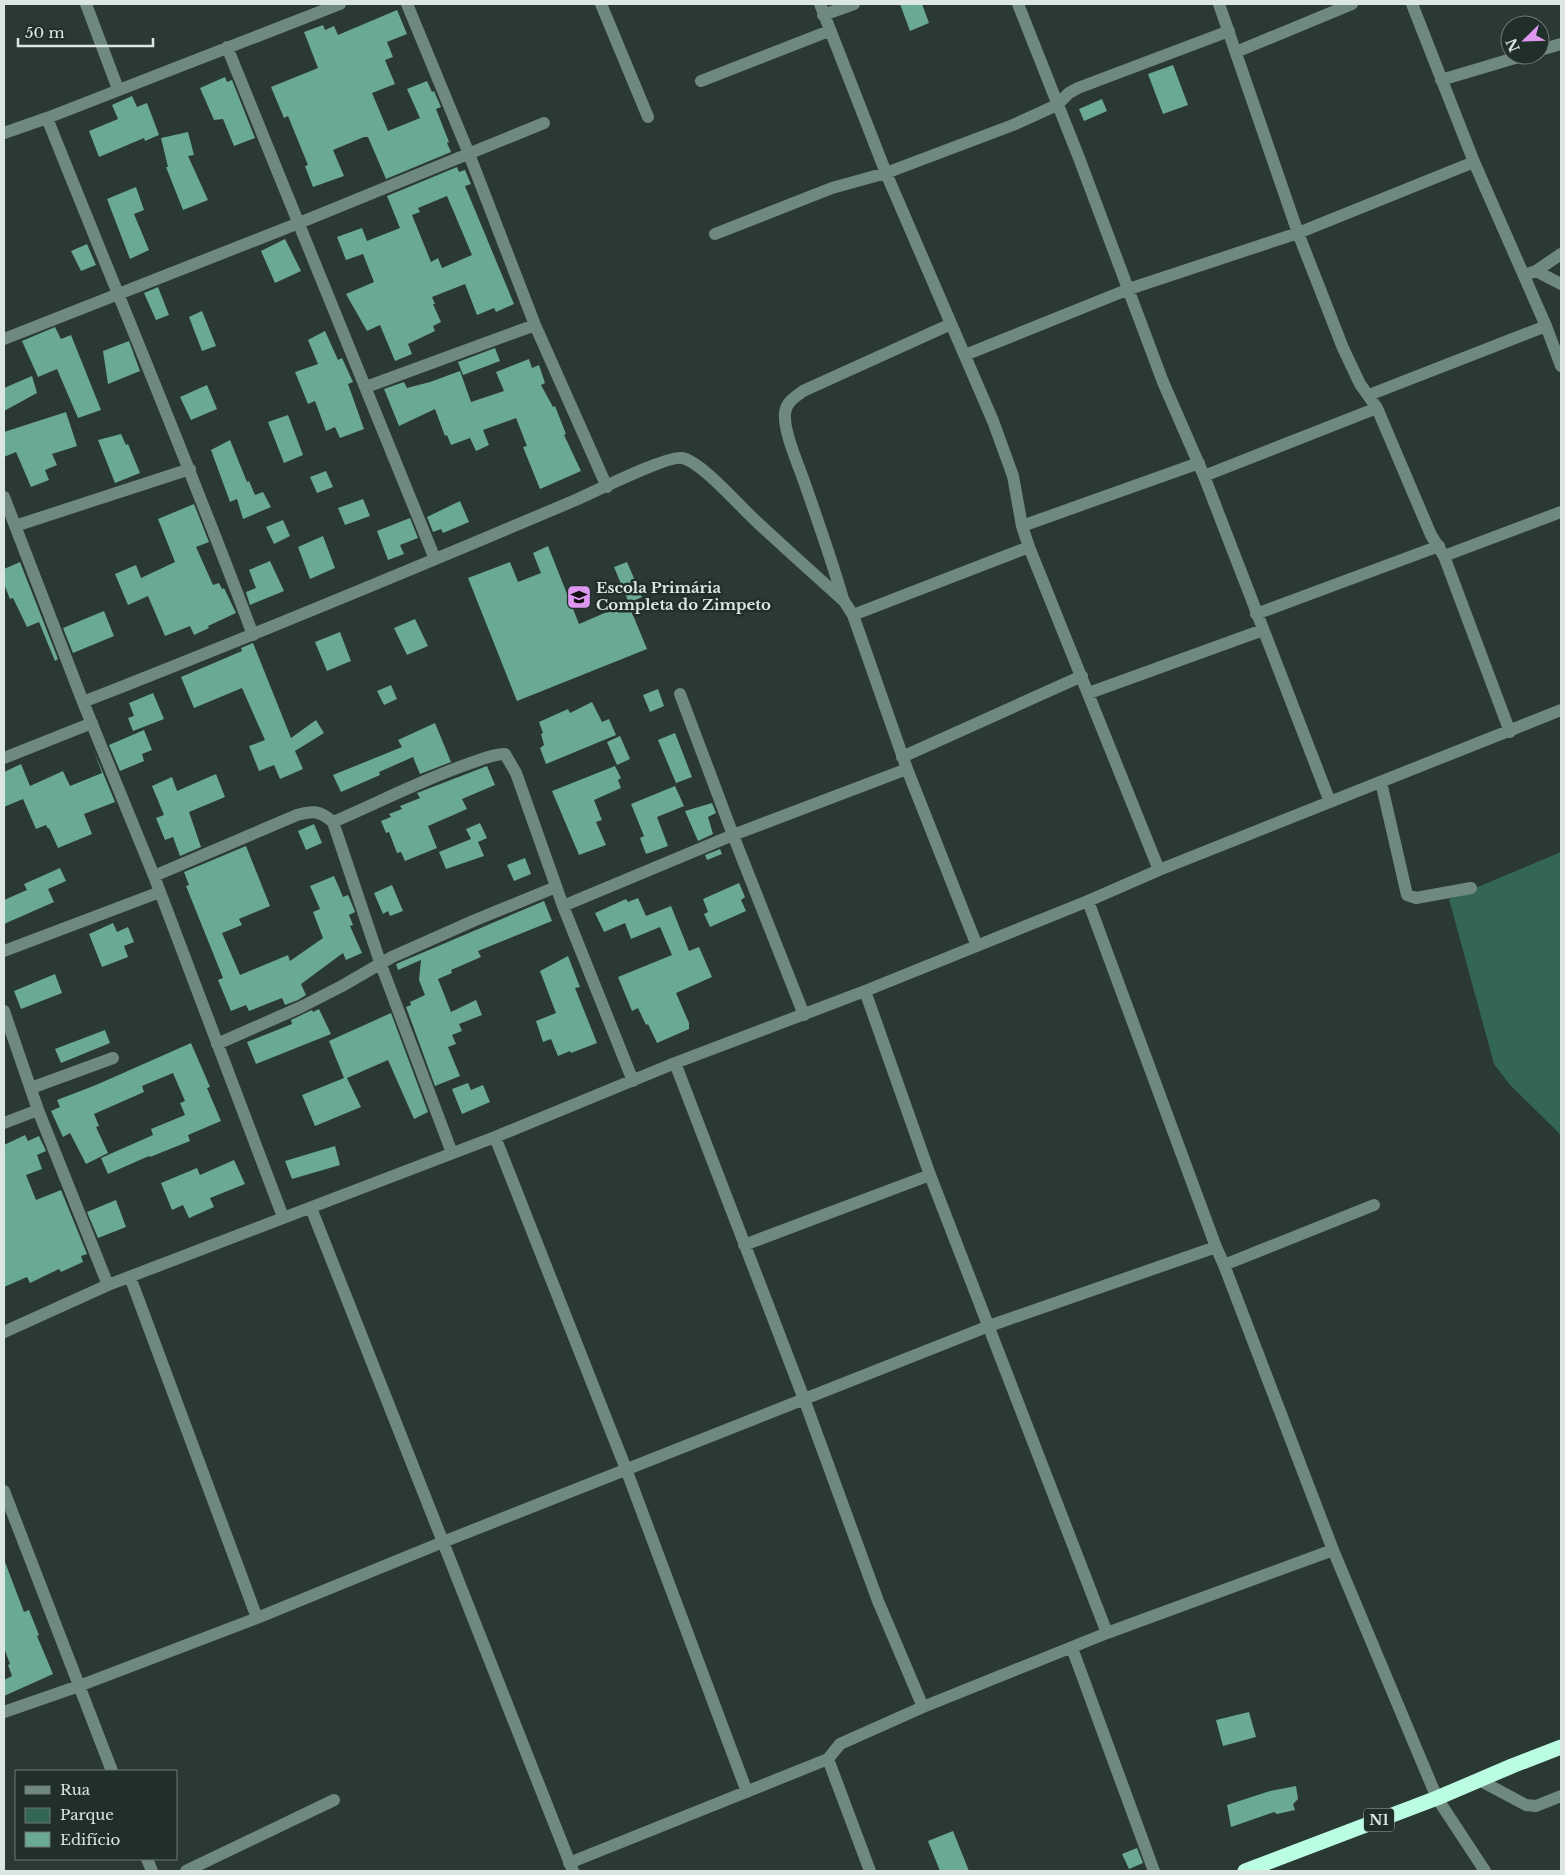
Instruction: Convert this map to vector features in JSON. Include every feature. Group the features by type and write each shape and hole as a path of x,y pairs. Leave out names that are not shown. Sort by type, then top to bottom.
{"highway":[{"name":"N1","path":"1245,1871 1437,1798 1561,1747"}],"street":[{"path":"86,4 118,89"},
{"path":"4,133 340,4"},
{"path":"407,4 469,154 535,325 607,487"},
{"path":"601,4 648,117"},
{"path":"854,4 822,9 829,31 886,173 993,421 1012,476 1022,526 1029,547 1160,870"},
{"path":"1018,4 1163,382 1199,463 1330,802"},
{"path":"1219,4 1298,233 1354,373 1377,408 1431,535 1441,551 1510,732"},
{"path":"1236,52 1352,4"},
{"path":"1412,4 1474,162 1530,273 1546,326 1561,366"},
{"path":"715,234 832,188 886,173 1013,125 1057,105 1069,93 1078,88 1229,30"},
{"path":"701,81 829,31"},
{"path":"227,47 435,559"},
{"path":"1441,80 1500,62"},
{"path":"47,118 117,294 190,468 253,635"},
{"path":"4,339 544,123"},
{"path":"965,355 1129,290 1298,233 1474,162"},
{"path":"1530,273 1561,254"},
{"path":"1530,273 1561,284"},
{"path":"951,324 803,391 791,400 787,406 785,417 789,438 823,533 844,601 852,615 905,763 977,946"},
{"path":"366,387 535,325"},
{"path":"1369,395 1546,326"},
{"path":"1204,476 1377,408"},
{"path":"83,702 253,635 607,487 667,459 678,457 686,459 704,472 758,524 844,601"},
{"path":"1022,526 1199,463"},
{"path":"16,526 190,468"},
{"path":"4,497 83,702 154,876 284,1218"},
{"path":"1256,614 1561,512"},
{"path":"852,615 1029,547"},
{"path":"1089,693 1263,630"},
{"path":"564,906 905,763 1082,676"},
{"path":"680,694 733,836 804,1015"},
{"path":"4,1332 130,1277 495,1137 675,1063 865,991 1160,870 1510,732 1561,710"},
{"path":"4,758 92,723"},
{"path":"333,822 459,767 498,754 505,754 516,773 556,887 633,1081"},
{"path":"1381,782 1407,895 1416,898 1471,888"},
{"path":"154,876 310,811 324,815 333,822 380,962 452,1153"},
{"path":"217,1044 301,1007 342,986 380,962 556,887"},
{"path":"4,951 160,892"},
{"path":"1088,901 1216,1247 1333,1550 1437,1798 1484,1871"},
{"path":"865,991 930,1175 1107,1634"},
{"path":"4,1011 38,1110 108,1286"},
{"path":"31,1088 113,1058"},
{"path":"675,1063 804,1399 878,1602 923,1707"},
{"path":"4,1123 38,1110"},
{"path":"495,1137 626,1469 747,1792"},
{"path":"744,1244 930,1175"},
{"path":"1224,1265 1374,1205"},
{"path":"311,1208 571,1867 828,1758 840,1744 923,1707 1107,1634 1333,1550"},
{"path":"4,1712 79,1686 257,1618 626,1469 989,1326 1216,1247"},
{"path":"130,1277 257,1618"},
{"path":"4,1491 112,1770"},
{"path":"1072,1648 1154,1871"},
{"path":"828,1758 870,1871"},
{"path":"1480,1780 1526,1805 1536,1806 1561,1796"},
{"path":"186,1871 334,1800"}],"green space":[{"path":"1561,852 1561,1140 1559,1133 1510,1085 1494,1064 1449,899"}],"building":[{"path":"900,4 922,4 929,23 910,31"},
{"path":"397,10 407,34 387,42 393,57 385,60 395,84 372,93 388,131 420,118 407,89 427,81 441,107 436,109 451,152 386,179 368,137 364,137 333,150 344,176 313,187 305,166 308,165 288,116 284,118 271,87 318,68 304,32 323,25 325,30 334,26 338,35"},
{"path":"1173,65 1188,105 1163,114 1148,74"},
{"path":"225,77 227,82 232,80 255,138 234,146 223,119 214,120 200,88"},
{"path":"132,96 137,107 147,103 159,135 145,141 144,138 99,157 89,131 118,119 112,105"},
{"path":"1102,99 1107,111 1084,121 1079,109"},
{"path":"188,132 194,155 188,156 208,200 183,210 166,167 168,167 161,138"},
{"path":"457,167 459,172 465,170 471,184 465,186 514,304 496,312 494,308 477,315 465,284 432,297 441,322 433,326 435,331 408,344 412,354 395,361 380,325 367,331 346,294 374,282 363,254 346,260 337,237 362,228 367,241 400,228 387,196","holes":["447,196 472,255 442,268 438,258 431,262 412,215 420,212 418,208"]},
{"path":"136,187 144,210 134,214 149,250 130,259 107,199"},
{"path":"285,239 301,271 275,283 261,251"},
{"path":"87,244 96,265 81,271 71,251"},
{"path":"158,287 169,315 156,320 144,293"},
{"path":"202,311 216,346 202,351 189,317"},
{"path":"55,327 61,339 71,335 101,410 78,418 57,369 38,377 22,341"},
{"path":"325,331 338,360 342,358 353,382 348,384 364,429 340,438 335,427 326,431 315,401 308,404 295,372 318,364 308,340"},
{"path":"129,341 140,371 108,384 103,351"},
{"path":"495,348 500,361 463,375 458,362"},
{"path":"529,359 532,368 539,365 545,383 541,385 553,407 555,406 566,434 564,435 581,471 540,489 523,447 527,446 516,418 483,430 489,445 476,451 470,438 451,445 447,435 445,436 435,409 399,426 384,389 404,382 407,388 460,371 471,402 504,391 496,372"},
{"path":"32,376 37,393 4,411 4,388"},
{"path":"207,385 217,409 191,420 180,397"},
{"path":"66,412 77,446 52,454 57,465 45,470 49,480 31,487 16,452 4,457 4,432"},
{"path":"288,415 303,455 284,463 268,422"},
{"path":"121,434 126,445 128,444 140,473 115,483 98,440"},
{"path":"230,440 247,482 249,481 255,495 263,492 271,507 243,519 237,499 230,502 211,450"},
{"path":"326,471 333,487 317,493 310,477"},
{"path":"363,499 370,516 345,525 338,508"},
{"path":"460,501 469,522 443,533 441,529 433,532 427,517"},
{"path":"194,504 209,542 196,547 213,585 219,583 222,589 224,588 236,613 194,635 190,626 165,636 148,596 128,605 115,574 136,565 141,578 175,562 158,519"},
{"path":"410,518 418,538 400,545 404,554 388,560 377,531"},
{"path":"283,520 290,536 274,544 266,527"},
{"path":"323,536 335,568 310,579 298,547"},
{"path":"548,546 579,624 628,603 647,649 517,701 468,578 510,562 518,582 541,573 533,553"},
{"path":"270,561 284,591 250,605 246,592 256,588 249,570"},
{"path":"20,562 58,659 55,661 39,622 27,627 13,598 10,599 4,584 4,569"},
{"path":"627,562 642,597 629,603 614,567"},
{"path":"104,611 114,636 73,653 63,628"},
{"path":"415,619 428,646 407,655 394,628"},
{"path":"340,632 351,661 327,671 315,642"},
{"path":"253,643 291,738 316,720 324,733 295,751 303,769 280,779 274,765 259,771 249,746 265,740 242,688 194,708 181,677 242,651 241,648"},
{"path":"391,685 397,699 384,705 377,691"},
{"path":"658,689 664,706 650,712 643,695"},
{"path":"153,693 164,719 133,731 128,718 134,716 129,703"},
{"path":"592,702 602,722 609,719 616,735 546,764 540,748 544,745 541,734 543,733 539,722 568,709 570,713"},
{"path":"435,723 451,762 420,774 413,757 379,772 380,775 341,792 333,775 402,747 398,740"},
{"path":"144,730 152,750 142,754 144,761 120,771 109,745"},
{"path":"675,733 692,777 676,783 658,740"},
{"path":"620,736 630,759 617,765 607,742"},
{"path":"94,751 115,802 84,814 92,834 58,848 46,825 36,829 23,799 4,807 4,772 21,764 30,786 63,771 70,786 102,773"},
{"path":"487,766 495,785 462,799 467,809 428,826 437,848 405,861 401,852 397,853 389,832 386,833 381,821 391,817 389,814 402,809 400,806 420,798 417,793"},
{"path":"615,766 621,778 618,780 621,788 594,800 602,820 596,822 606,845 579,855 552,791"},
{"path":"216,774 225,797 189,812 201,847 180,856 173,837 165,840 156,818 164,815 152,786 172,777 177,791"},
{"path":"675,786 684,806 657,817 668,846 646,854 640,838 644,836 631,804"},
{"path":"712,803 716,813 708,817 713,834 698,841 685,811"},
{"path":"480,823 487,838 478,842 484,856 446,869 439,852 471,839 466,829"},
{"path":"314,824 322,843 306,850 298,831"},
{"path":"246,846 270,906 239,919 242,925 222,933 240,975 288,955 290,961 323,938 313,912 320,909 310,886 334,876 343,897 348,895 354,909 355,912 349,915 353,925 350,926 362,953 346,960 343,953 301,984 306,995 298,1000 285,1005 282,998 249,1011 246,1005 231,1011 218,980 223,978 186,886 189,885 184,872"},
{"path":"720,849 722,854 707,860 705,855"},
{"path":"525,858 531,874 514,881 507,865"},
{"path":"60,868 66,881 48,889 54,902 4,924 4,900 27,890 24,884"},
{"path":"739,883 745,897 741,900 746,911 710,927 704,914 708,912 703,899"},
{"path":"392,885 403,911 390,916 388,911 383,914 374,893"},
{"path":"638,898 646,916 671,906 689,951 699,947 712,977 676,993 689,1023 689,1029 657,1043 638,1008 632,1011 618,977 672,955 660,927 631,939 625,923 604,932 595,913 626,899 628,902"},
{"path":"544,901 552,921 478,951 481,957 451,970 452,973 438,979 451,1012 476,1000 482,1015 459,1024 462,1031 452,1035 456,1044 448,1047 460,1076 435,1086 406,1007 411,1005 410,1002 425,995 419,980 421,960 398,970 396,964"},
{"path":"113,923 117,932 128,927 134,942 124,946 128,957 102,967 89,934"},
{"path":"568,956 580,987 575,988 597,1043 558,1056 551,1039 543,1042 536,1021 556,1013 540,971"},
{"path":"55,974 62,993 21,1009 14,991"},
{"path":"319,1009 331,1034 256,1064 247,1042 292,1024 291,1020 312,1010 313,1012"},
{"path":"391,1013 428,1112 414,1119 388,1060 347,1078 361,1107 315,1126 302,1095 344,1078 329,1041"},
{"path":"105,1030 110,1043 61,1063 55,1049"},
{"path":"191,1043 210,1087 207,1088 221,1121 188,1135 190,1141 108,1174 101,1158 153,1135 151,1129 185,1115 180,1103 185,1101 173,1073 142,1086 144,1092 94,1114 99,1126 96,1127 108,1153 86,1164 70,1133 63,1137 51,1111 60,1107 57,1100"},
{"path":"468,1083 471,1090 483,1085 490,1102 462,1114 452,1089"},
{"path":"25,1135 28,1141 39,1136 46,1151 37,1155 42,1169 26,1175 36,1200 61,1190 87,1254 81,1256 83,1262 61,1272 59,1269 30,1283 27,1277 4,1287 4,1145"},
{"path":"335,1146 340,1165 292,1179 285,1161"},
{"path":"234,1160 245,1184 210,1198 214,1207 189,1218 183,1205 172,1210 161,1183 197,1168 200,1175"},
{"path":"116,1200 126,1227 98,1238 87,1212"},
{"path":"4,1562 24,1612 29,1610 39,1635 37,1636 53,1674 4,1696 4,1680 12,1676 4,1648"},
{"path":"1249,1712 1256,1737 1223,1746 1216,1720"},
{"path":"1296,1786 1298,1799 1293,1804 1295,1810 1277,1814 1274,1812 1231,1827 1227,1805 1270,1791"},
{"path":"953,1831 969,1871 940,1871 928,1841"},
{"path":"1137,1848 1143,1863 1129,1869 1122,1854"}],"place":[{"name":"Escola Primária Completa do Zimpeto","path":"579,597"}]}
